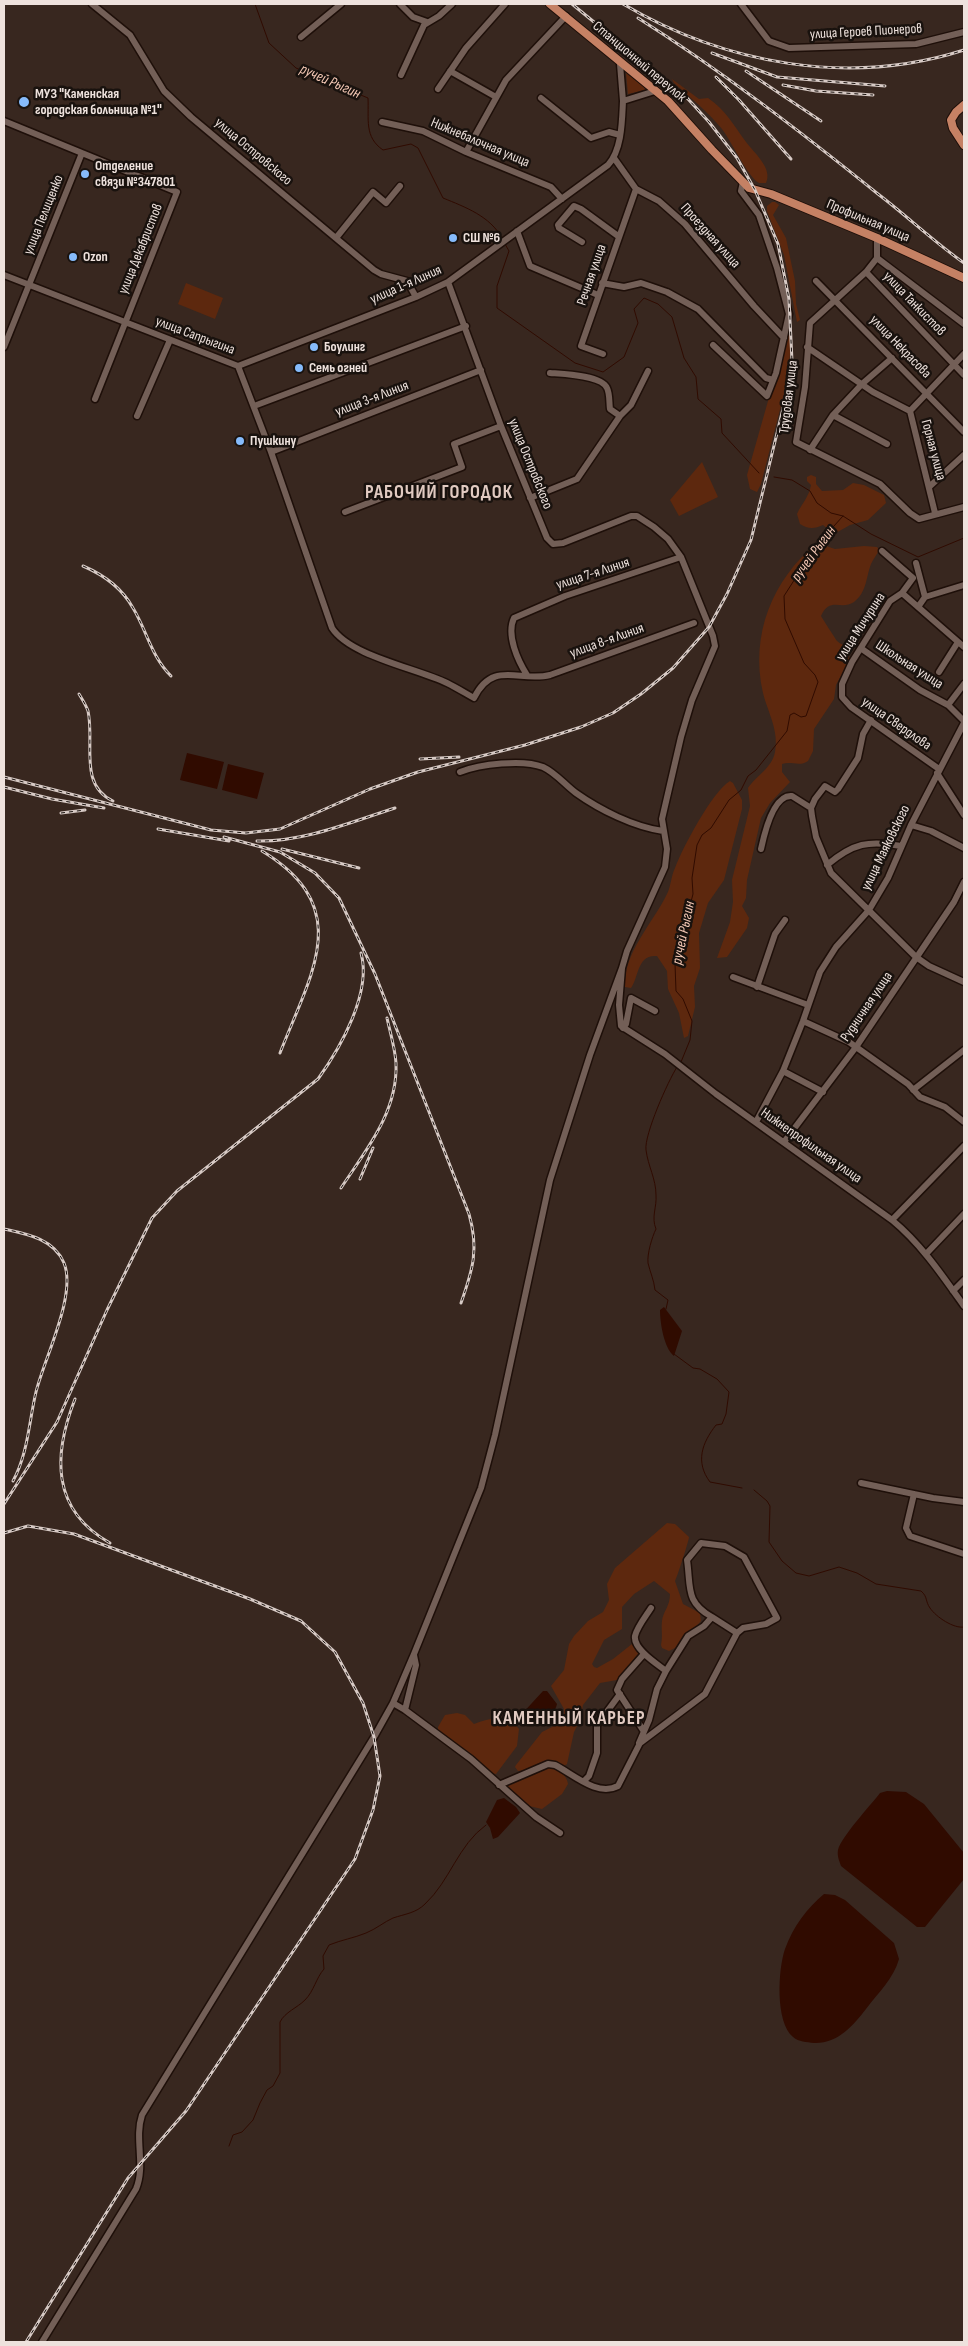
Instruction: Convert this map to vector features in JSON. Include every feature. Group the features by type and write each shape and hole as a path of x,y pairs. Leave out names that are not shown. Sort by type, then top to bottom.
{"main road":[{"name":"Станционный переулок","path":"550,4 680,113 749,188"},
{"path":"964,105 951,120 953,128 964,145"},
{"name":"Профильная улица","path":"749,188 877,238 964,278"}],"street":[{"name":"улица Островского","path":"92,4 130,35 164,91 191,116 377,272 407,281 416,297"},
{"path":"301,37 341,4"},
{"path":"400,4 413,16 427,22"},
{"path":"401,75 410,58 417,37 427,22 439,16 452,4"},
{"path":"438,90 466,48 505,4"},
{"name":"улица Героев Пионеров","path":"741,4 769,41 795,48 916,44 964,32"},
{"path":"466,152 506,80 566,16"},
{"path":"614,158 620,135 623,102 620,64"},
{"path":"450,71 496,97"},
{"path":"623,102 655,91"},
{"path":"542,98 591,138 609,132 620,135"},
{"name":"улица Декабристов","path":"4,121 177,192 125,323"},
{"name":"Нижнебалочная улица","path":"382,122 423,131 466,152 551,187 562,199"},
{"name":"улица Пелищенко","path":"4,346 82,154"},
{"name":"Проездная улица","path":"614,158 636,189 659,201 685,224 754,306 784,338"},
{"name":"улица 1-я Линия","path":"238,366 416,297 448,282 562,199 614,158"},
{"path":"713,345 767,396 770,379 784,338 789,314 782,285 759,216 742,194 742,182"},
{"path":"336,238 373,192 386,203 400,186"},
{"name":"Речная улица","path":"604,354 580,346 636,189"},
{"path":"582,242 558,228 563,217 574,206 618,236"},
{"path":"514,233 530,266 598,295"},
{"path":"877,238 877,258 964,324"},
{"name":"Трудовая улица","path":"877,258 866,272 810,322 805,387 796,439 798,444 880,484 910,513 919,519 935,514"},
{"name":"улица Танкистов","path":"866,272 964,375"},
{"name":"улица Сапрыгина","path":"4,275 238,366 271,452 329,620"},
{"name":"улица Некрасова","path":"816,281 836,298 964,432"},
{"name":"улица Островского","path":"448,282 466,326 501,426 550,542 563,543 603,526 637,516 662,533 681,557"},
{"path":"602,283 624,287 641,283 667,292 698,310 770,379"},
{"path":"95,399 125,323"},
{"path":"254,406 466,326"},
{"path":"137,416 170,340"},
{"path":"807,347 888,401 910,412"},
{"name":"Горная улица","path":"935,514 910,412 964,354"},
{"path":"810,450 832,415 862,384 892,358"},
{"name":"улица 3-я Линия","path":"271,452 481,370"},
{"path":"530,498 577,479 620,416 631,404 648,371"},
{"path":"550,373 580,375 603,383 608,391 610,409 620,416"},
{"path":"750,381 770,379"},
{"path":"832,415 887,444"},
{"path":"345,512 462,467 454,444 501,426"},
{"path":"929,487 964,455"},
{"path":"935,514 964,507"},
{"name":"улица Мичурина","path":"842,697 842,684 846,672 890,601 902,593 913,578 882,552"},
{"path":"42,2342 136,2189 141,2170 140,2126 142,2115 237,1963 393,1703 481,1488 495,1435 550,1180 590,1055 627,951 664,867 667,849 662,819 686,717 715,646 713,636 681,557"},
{"name":"улица 7-я Линия","path":"528,675 521,665 512,637 511,626 514,618 565,596 681,557"},
{"path":"916,563 925,597"},
{"path":"918,607 925,597 964,585"},
{"path":"902,593 964,647"},
{"name":"улица 8-я Линия","path":"329,620 337,636 356,649 447,683 474,698 486,680 505,675 543,677 694,623"},
{"path":"939,672 958,642"},
{"name":"Школьная улица","path":"862,649 920,690 948,705 964,722"},
{"path":"948,705 964,684"},
{"name":"улица Свердлова","path":"842,697 851,707 938,771 964,815"},
{"path":"871,720 863,734 858,758 838,789 835,792 825,786 811,808 816,837 827,865 835,878 916,957 929,966 964,982"},
{"name":"улица Маяковского","path":"756,1122 783,1071 804,1020 820,972 828,957 869,910 888,878 911,825 964,722"},
{"path":"460,772 485,765 520,764 541,767 577,794 601,808 653,830 663,831"},
{"path":"761,849 765,830 776,806 782,798 792,796 811,808"},
{"path":"911,825 932,831 964,848"},
{"path":"827,865 844,852 860,844 902,846"},
{"name":"Рудничная улица","path":"784,1142 824,1092 856,1047 954,902 964,882"},
{"path":"758,987 775,934 785,920"},
{"path":"622,968 619,1016 623,1028"},
{"path":"733,977 808,1005"},
{"path":"623,1028 626,1024 631,998 654,1011"},
{"path":"804,1020 843,1038 920,1097 945,1107 964,1122"},
{"name":"Нижнепрофильная улица","path":"623,1028 684,1068 892,1220 926,1254 964,1306"},
{"path":"913,1090 964,1050"},
{"path":"783,1071 824,1092"},
{"path":"892,1220 964,1146"},
{"path":"926,1254 964,1214"},
{"path":"953,1290 964,1280"},
{"path":"861,1483 964,1502"},
{"path":"914,1494 906,1524 907,1533 916,1540 964,1554"},
{"path":"639,1744 705,1694 737,1633 743,1628 766,1624 777,1618 744,1557 725,1546 701,1543 687,1560 690,1590 694,1604 737,1633"},
{"path":"651,1608 635,1638 644,1654 666,1671"},
{"path":"498,1785 548,1764 555,1765 584,1781 606,1790 618,1786 639,1744 643,1730 649,1720 656,1689 666,1671 688,1636 704,1626 712,1617"},
{"path":"405,1710 416,1665 414,1654"},
{"path":"643,1730 617,1690 618,1685 644,1654"},
{"path":"584,1781 588,1776 597,1753 597,1725 620,1694"},
{"path":"393,1703 471,1760 498,1785 560,1833"}],"shaded area":[{"path":"626,73 644,87 645,90 628,94"},
{"path":"672,79 699,99 708,98 725,113 765,166 767,172 766,183 759,183 754,179 722,129"},
{"path":"772,202 779,205 773,215 786,238 795,281 796,304 800,320 797,322 784,255 767,211 767,206"},
{"path":"186,283 223,298 215,319 178,304"},
{"path":"787,334 790,335 791,340 788,378 761,484 757,492 750,489 747,475"},
{"path":"702,462 718,497 679,516 670,500"},
{"path":"811,475 816,477 816,484 822,491 843,490 853,483 864,485 884,495 886,503 868,520 850,525 834,534 823,525 808,528 800,524 797,514 809,493 811,485 807,481 807,477"},
{"path":"817,543 835,549 864,546 877,547 879,550 871,564 864,589 858,598 849,604 832,605 824,610 821,616 837,641 848,648 849,660 836,685 834,699 814,729 813,751 808,761 802,764 782,764 782,772 790,782 770,803 761,818 747,880 746,898 742,906 749,918 747,928 727,957 717,958 730,922 733,902 732,880 750,806 748,788 771,763 775,752 776,736 763,693 760,671 760,650 763,630 768,610 777,591 801,558"},
{"path":"187,753 224,762 217,789 180,780"},
{"path":"228,764 264,773 257,799 222,790"},
{"path":"730,781 742,800 742,809 724,880 708,903 699,933 700,968 694,986 695,1007 688,1036 684,1038 679,1013 668,989 667,971 657,956 650,956 642,962 631,988 625,987 626,974 634,950 667,894 674,871 691,834 715,796"},
{"path":"664,1307 682,1331 674,1356 665,1341 662,1328 660,1310"},
{"path":"667,1523 675,1524 689,1537 675,1581 683,1604 700,1613 701,1621 677,1647 669,1651 662,1648 661,1645 662,1621 670,1594 654,1581 634,1594 622,1607 622,1629 604,1640 592,1664 597,1668 613,1659 632,1644 638,1651 638,1654 617,1680 600,1683 583,1705 580,1720 574,1732 567,1764 564,1766 548,1762 518,1771 515,1767 516,1765 542,1732 552,1727 564,1714 564,1709 551,1686 564,1670 569,1644 588,1621 603,1612 609,1600 607,1584 615,1568"},
{"path":"543,1691 547,1691 557,1704 555,1709 542,1720 521,1724 520,1716"},
{"path":"457,1713 465,1715 474,1724 498,1718 509,1721 519,1729 517,1746 496,1774 490,1773 438,1732 438,1727 445,1715"},
{"path":"547,1768 560,1772 566,1777 568,1784 562,1794 542,1809 529,1806 506,1788 509,1784"},
{"path":"887,1791 906,1792 924,1804 964,1853 964,1879 925,1927 917,1927 841,1866 838,1858 840,1844 850,1830 880,1793"},
{"path":"504,1798 516,1807 520,1813 498,1837 493,1839 486,1822 497,1800"},
{"path":"824,1894 835,1895 845,1900 894,1943 899,1959 897,1966 885,1985 844,2033 822,2043 814,2043 798,2040 787,2030 781,2008 780,1982 785,1949 792,1933 806,1912"}],"waterway":[{"name":"ручей Рыгин","path":"255,4 269,43 296,68 368,98 370,133 377,145 383,150 411,144 418,148 443,198 484,218 497,230 502,238"},
{"name":"ручей Рыгин","path":"505,244 509,251 497,286 497,308 575,363 603,372 624,357 638,323 634,309 644,298 658,304 672,317 684,358 696,377 698,399 721,419 722,433 759,473"},
{"name":"ручей Рыгин","path":"774,477 792,480 810,491 817,503 831,513 843,516 871,534 918,557 964,538"},
{"name":"ручей Рыгин","path":"681,1062 690,1040 692,1021 683,999 676,991 675,964 693,894 692,878 697,845 702,835 711,828 729,800 741,790 748,776 756,770 787,731 790,715 794,713 801,717 806,716 818,682 815,675 804,663 785,619 784,596 816,546 843,516"},
{"name":"ручей Рыгин","path":"666,1309 668,1300 655,1290 648,1263 650,1246 656,1229 654,1220 656,1189 648,1162 646,1143 663,1095 677,1067"},
{"name":"ручей Рыгин","path":"674,1354 693,1368 700,1369 717,1379 729,1392 726,1414 722,1424 716,1425 707,1439 702,1453 702,1460 705,1475 710,1482 742,1488"},
{"name":"ручей Рыгин","path":"754,1490 770,1506 769,1542 782,1561 796,1573 809,1576 839,1567 857,1573 876,1584 921,1591 936,1615 950,1624 964,1627"},
{"path":"229,2146 233,2135 242,2132 253,2120 267,2090 273,2086 280,2073 280,2022 285,2015 311,1993 324,1969 323,1956 329,1945 366,1933 393,1918 422,1907 434,1895 468,1843 486,1825"}],"railway":[{"path":"4,777 211,830 246,833 280,829 370,789 418,772 525,745 581,727 613,713 641,694 673,668 709,627 727,594 751,540 788,388 792,361 789,299 778,244 755,190 737,158 709,122 688,99 572,4"},
{"path":"623,4 662,25 703,42 745,55 789,63 832,68 877,67 921,61 964,50"},
{"path":"638,18 700,59 761,103 964,263"},
{"path":"712,53 777,77 885,86"},
{"path":"746,71 821,121"},
{"path":"716,77 791,159"},
{"path":"783,85 816,91 873,95"},
{"path":"83,566 105,578 124,594 138,617 159,660 171,676"},
{"path":"79,694 88,711 90,723 90,762 95,785 102,794 113,801"},
{"path":"420,759 459,757"},
{"path":"4,787 52,799 104,808"},
{"path":"257,841 310,835 395,808"},
{"path":"61,813 85,810"},
{"path":"158,829 229,841"},
{"path":"224,837 280,852 315,873 339,898 375,974 469,1214 474,1238 474,1249 469,1280 461,1303"},
{"path":"282,849 359,868"},
{"path":"262,851 291,873 309,895 317,919 318,943 313,969 280,1053"},
{"path":"4,1504 57,1422 107,1310 152,1218 177,1191 318,1079 327,1066 345,1035 358,1002 362,985 363,968 361,953"},
{"path":"341,1188 379,1130 392,1098 396,1063 387,1018"},
{"path":"360,1179 373,1148"},
{"path":"4,1229 39,1239 54,1248 64,1263 67,1276 63,1309 40,1378 25,1449 13,1481"},
{"path":"75,1399 63,1440 62,1480 67,1498 77,1514 91,1530 110,1543"},
{"path":"4,1533 28,1526 74,1534 250,1599 301,1621 335,1652 363,1703 374,1737 380,1776 373,1810 355,1859 186,2111 128,2178 26,2342"}],"place":[{"name":"МУЗ \"Каменская городская больница №1\"","path":"24,102"},
{"name":"Отделение связи №347801","path":"85,174"},
{"name":"СШ №6","path":"453,238"},
{"name":"Ozon","path":"73,257"},
{"name":"Боулинг","path":"314,347"},
{"name":"Семь огней","path":"299,368"},
{"name":"Пушкину","path":"240,441"}],"district":[{"name":"РАБОЧИЙ ГОРОДОК","path":"439,493"},
{"name":"КАМЕННЫЙ КАРЬЕР","path":"569,1719"}]}
